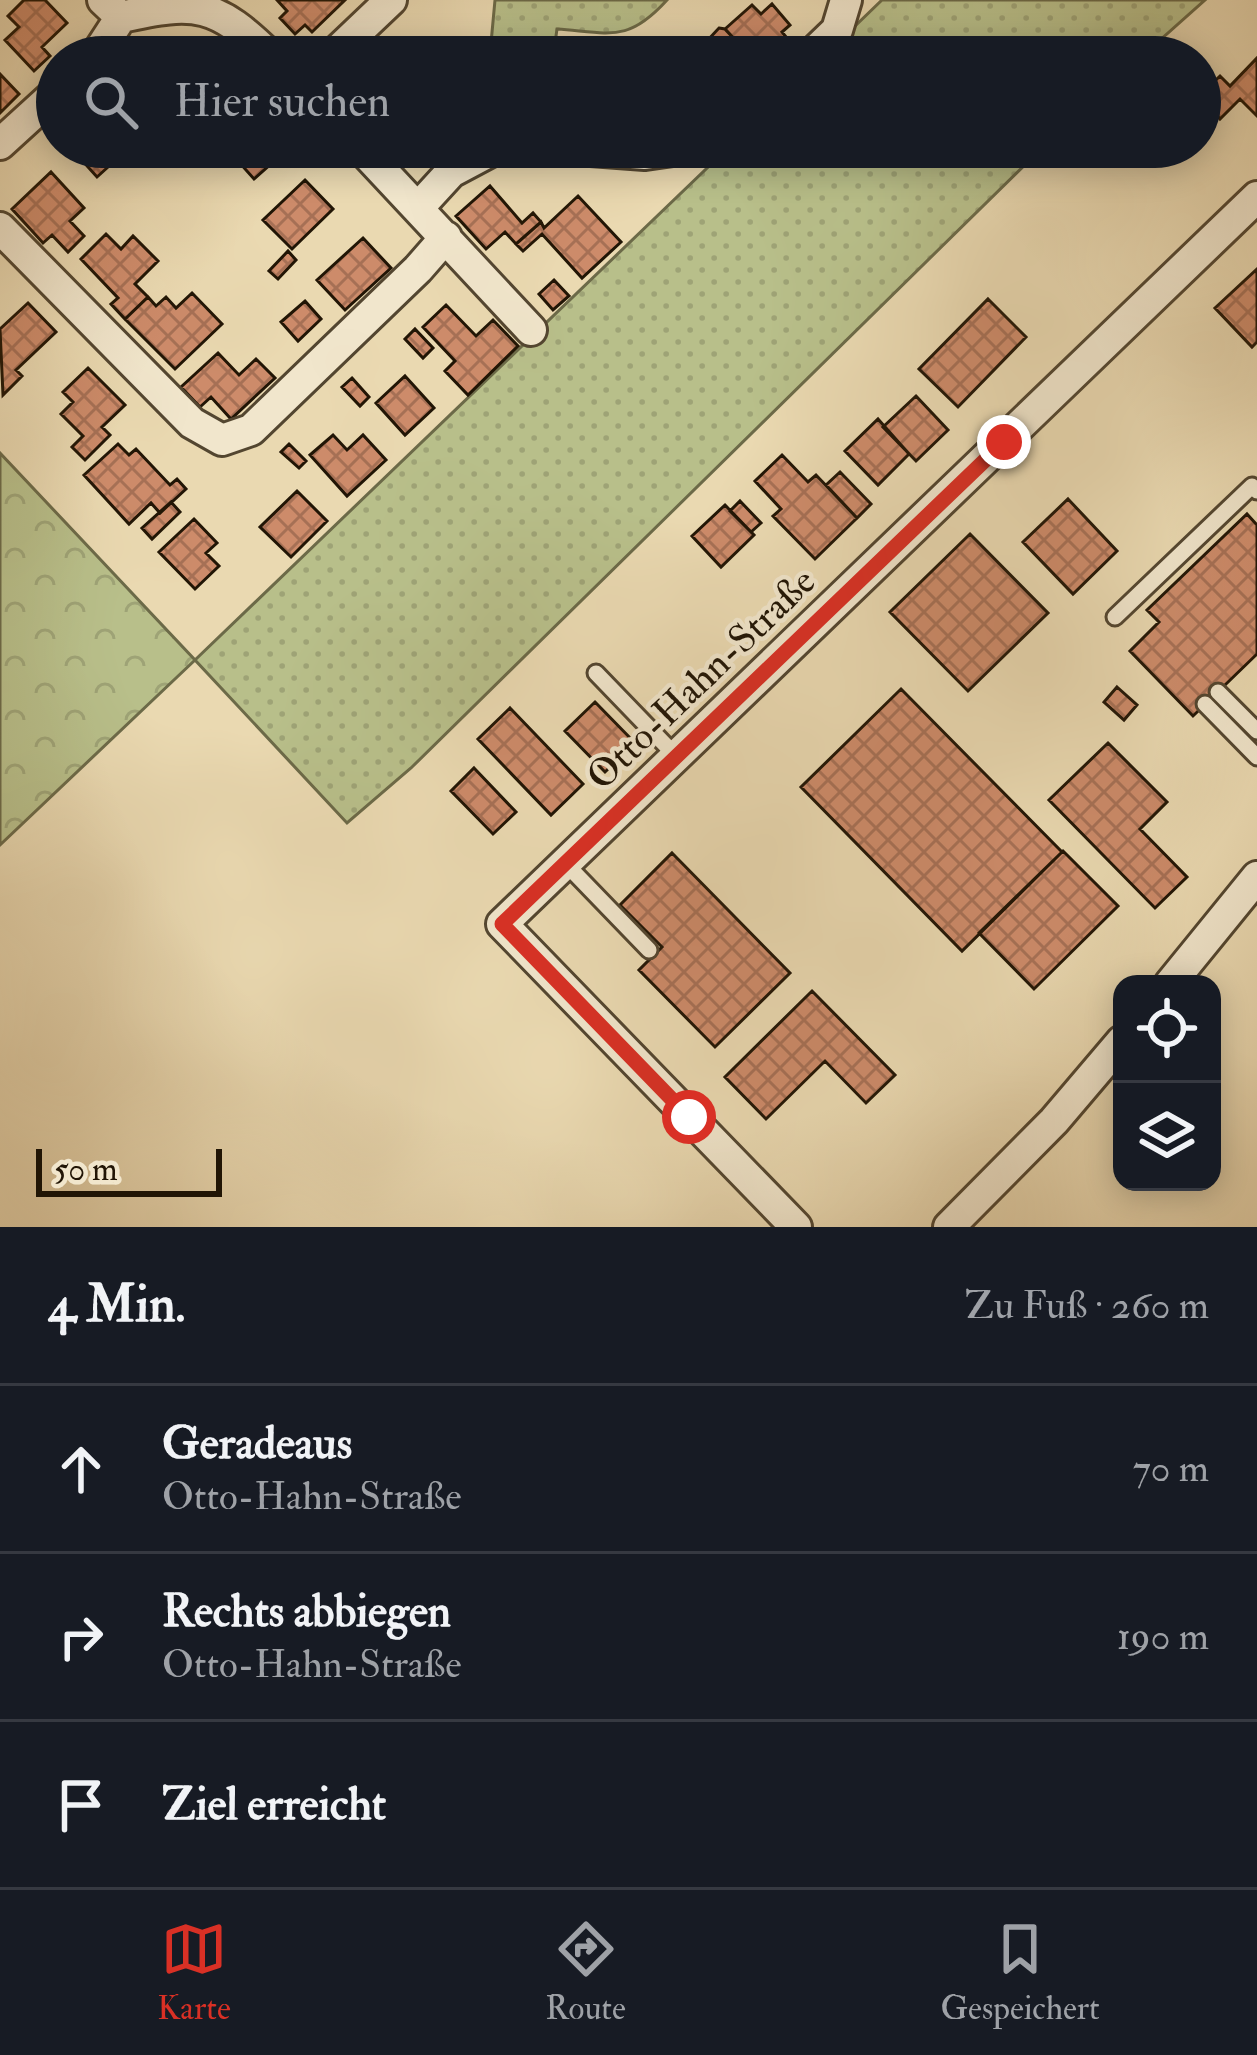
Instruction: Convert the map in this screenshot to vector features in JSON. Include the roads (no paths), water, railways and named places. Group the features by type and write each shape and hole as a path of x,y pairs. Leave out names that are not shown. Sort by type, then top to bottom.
{"street":[{"path":"353,36 391,0"},
{"path":"831,36 846,0"},
{"path":"112,8 203,3 230,17 249,36"},
{"path":"0,144 36,111"},
{"path":"380,168 531,330"},
{"path":"418,208 459,168"},
{"name":"Otto-Hahn-Straße","path":"796,1227 502,924 1257,197"},
{"path":"0,228 192,423 222,440 251,430 446,237"},
{"path":"1178,975 1257,877"},
{"path":"949,1227 1054,1120 1113,1051"}],"lane":[{"path":"1115,617 1252,486 1257,491"},
{"path":"596,673 676,757"},
{"path":"1257,731 1212,698 1257,757"},
{"path":"565,863 649,950"}]}
